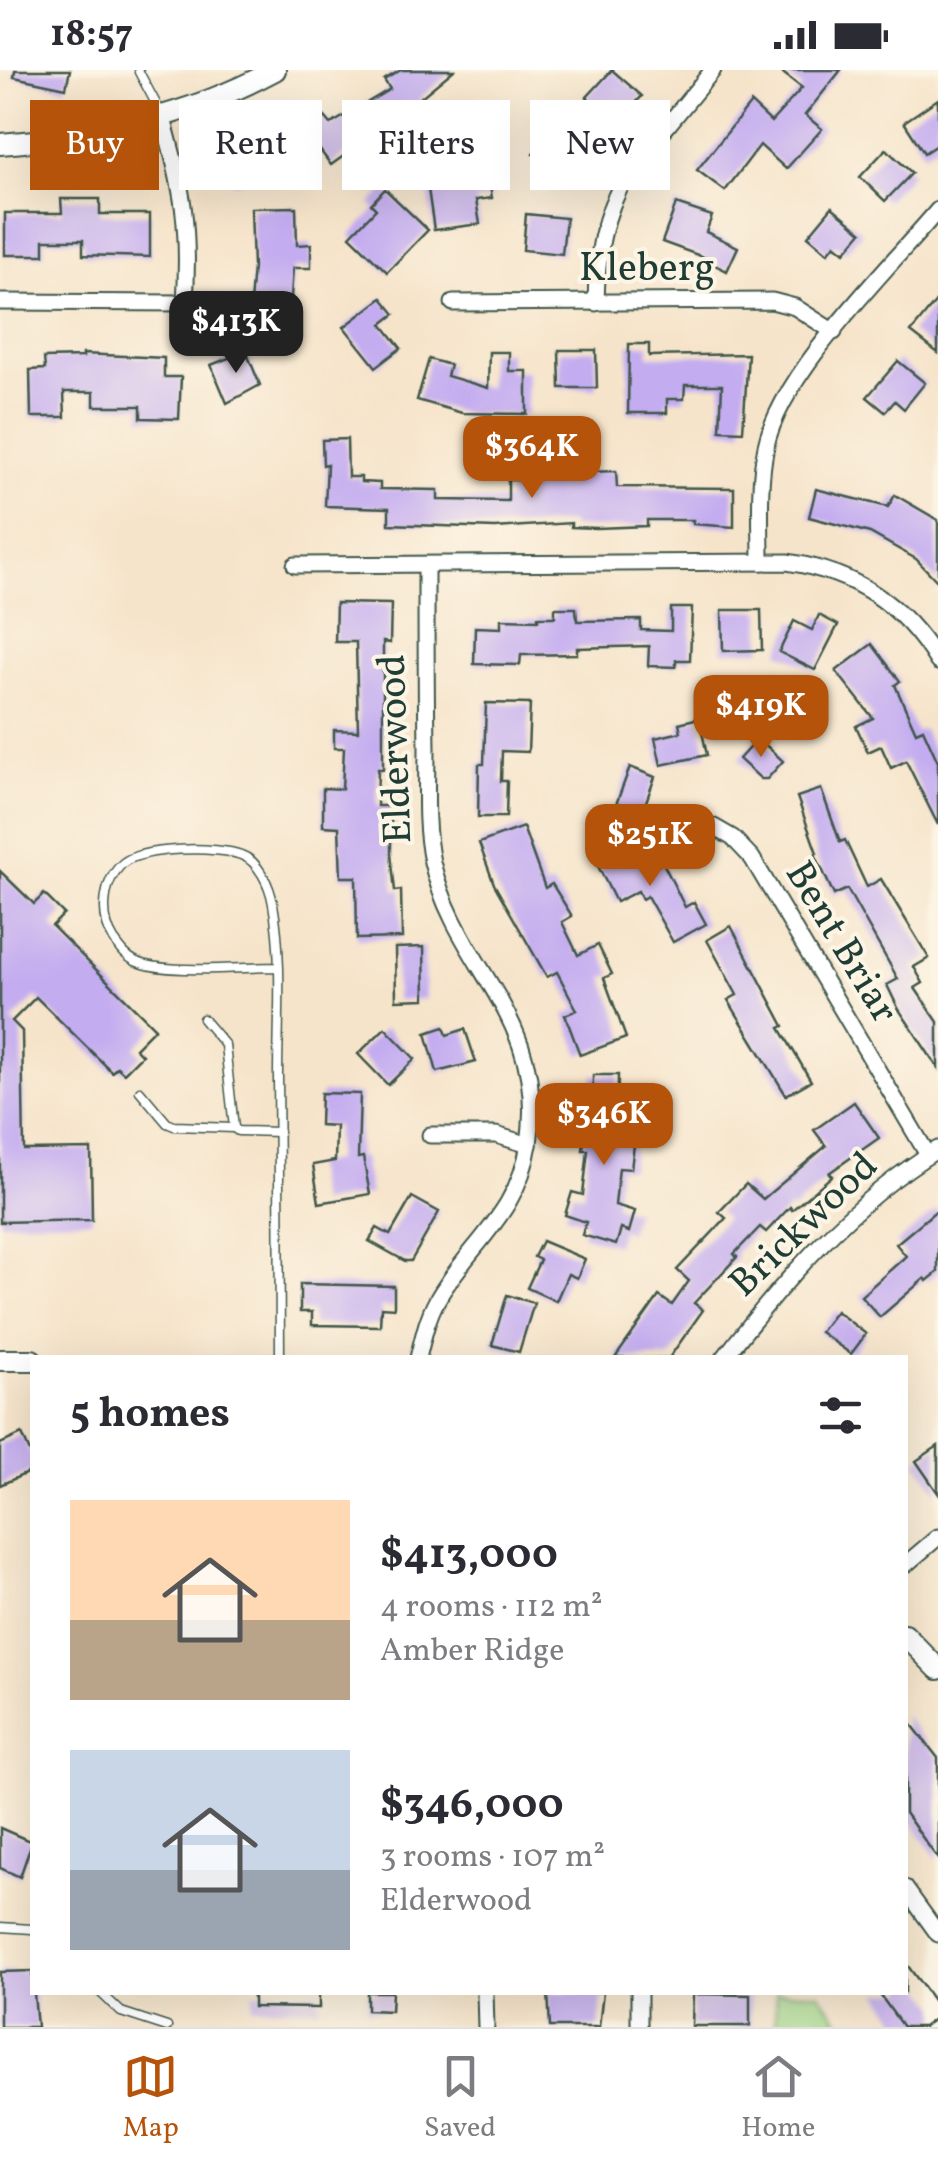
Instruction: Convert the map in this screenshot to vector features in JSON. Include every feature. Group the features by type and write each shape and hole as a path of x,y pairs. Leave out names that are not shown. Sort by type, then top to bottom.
{"street":[{"path":"0,144 123,127 220,95 275,70"},
{"path":"596,302 599,247 617,191 626,174 712,70"},
{"path":"0,302 185,302 187,214 162,115"},
{"path":"761,562 766,444 785,396 938,210"},
{"name":"Kleberg","path":"453,303 772,301 795,306 834,332"},
{"path":"295,565 761,562 812,566 848,577 881,596 909,621 938,662"},
{"name":"Elderwood","path":"419,1355 435,1303 505,1210 515,1189 529,1145 530,1094 520,1038 446,902 432,858 427,812 426,565"},
{"name":"Bent Briar","path":"714,827 752,858 933,1152"},
{"path":"430,1135 496,1135 529,1145"},
{"name":"Brickwood","path":"726,1355 778,1289 822,1243 933,1152"},
{"path":"0,1360 30,1360"},
{"path":"908,1562 938,1537"},
{"path":"908,1638 938,1669"},
{"path":"908,1892 938,1934"},
{"path":"484,1995 486,2027"},
{"path":"639,1995 640,2027"}],"lane":[{"path":"139,72 162,115"},
{"path":"278,967 160,968 138,962 124,954 109,932 104,917 107,891 123,863 149,852 210,850 244,855 263,875 272,902 278,967 280,1355"},
{"path":"203,1019 225,1044 234,1128"},
{"path":"140,1090 166,1123 174,1126 278,1132"},
{"path":"0,1928 30,1929"},
{"path":"103,1995 121,2012 167,2027"}],"green space":[{"path":"776,1995 820,1995 843,2027 775,2027"}],"building":[{"path":"15,70 70,70 66,88 14,77"},
{"path":"401,70 454,70 421,100 371,100 390,89 384,80"},
{"path":"612,70 642,96 638,100 587,97"},
{"path":"779,70 841,70 805,115 822,129 786,169 760,145 725,191 697,170 751,103 771,122 802,88"},
{"path":"938,99 938,144 924,153 904,122"},
{"path":"325,117 331,124 342,117 342,157 331,165 322,153 322,119"},
{"path":"886,149 912,173 885,201 860,177"},
{"path":"386,190 428,230 387,272 350,236 376,209 371,204"},
{"path":"428,190 491,190 492,198 476,200 480,224 434,230"},
{"path":"61,199 100,199 100,214 150,214 150,257 83,255 83,240 44,240 44,255 5,255 5,213 62,213"},
{"path":"676,204 712,216 706,232 738,247 727,271 706,258 662,242"},
{"path":"296,207 297,245 311,244 311,268 293,268 289,326 256,324 256,316 249,315 253,267 251,208"},
{"path":"832,207 862,232 845,252 835,244 828,253 808,236"},
{"path":"526,214 566,218 562,254 523,250"},
{"path":"382,298 395,314 382,324 401,348 376,367 344,327"},
{"path":"938,299 938,353 911,332"},
{"path":"629,344 649,344 649,356 748,354 743,431 720,430 722,385 685,385 684,399 667,399 667,413 628,413"},
{"path":"559,350 596,350 597,388 560,388"},
{"path":"246,351 260,385 227,403 211,365"},
{"path":"489,352 509,352 509,371 527,371 527,414 462,413 417,400 429,359 450,365 447,376 488,388"},
{"path":"83,354 164,358 164,377 181,377 179,419 141,418 141,406 94,406 94,392 64,392 65,417 31,417 30,370 45,369 44,358"},
{"path":"898,361 925,383 904,409 895,401 885,412 867,397"},
{"path":"347,439 348,477 380,483 380,489 438,490 438,500 508,501 508,480 534,480 534,474 616,471 617,487 734,488 734,527 693,524 693,520 647,520 647,526 597,528 571,527 571,523 495,528 389,524 389,508 325,506 327,464 323,465 322,440"},
{"path":"816,489 888,507 895,495 938,520 938,582 916,559 870,533 809,517"},
{"path":"336,603 391,604 390,643 383,642 383,769 378,769 377,806 391,806 391,854 395,891 401,890 402,938 357,939 356,877 341,877 339,827 323,826 323,788 342,789 344,748 334,748 334,730 358,731 356,642 335,642"},
{"path":"555,608 576,608 577,621 641,620 641,630 671,631 671,608 692,608 690,660 676,660 676,667 648,666 649,646 577,648 577,654 521,655 520,665 474,664 475,627 501,628 501,619 555,617"},
{"path":"722,610 761,610 762,650 723,651"},
{"path":"819,615 838,625 815,670 779,652 794,621 812,630"},
{"path":"872,644 900,681 895,685 916,732 923,729 938,762 938,825 906,761 891,768 881,746 868,752 856,726 873,718 836,671"},
{"path":"486,703 530,704 528,752 502,751 501,781 507,781 506,817 478,817"},
{"path":"699,718 707,755 661,765 655,738 681,732 679,723"},
{"path":"758,738 783,761 767,779 761,779 739,759"},
{"path":"630,767 655,777 638,824 612,815"},
{"path":"821,789 840,842 845,840 867,887 881,879 929,958 914,967 923,983 915,988 938,1022 938,1068 898,1008 887,985 898,979 847,889 834,895 815,854 797,797"},
{"path":"523,827 545,888 552,884 572,916 562,922 578,955 598,945 612,974 604,978 626,1038 580,1055 565,1015 577,1010 557,972 547,977 494,884 479,843"},
{"path":"639,840 653,868 663,863 685,907 694,902 706,924 673,942 647,896 642,899 638,891 616,902 596,862"},
{"path":"0,871 34,904 44,894 64,914 52,926 155,1028 135,1048 142,1055 124,1073 117,1067 112,1072 36,997 12,1021 22,1031 24,1150 91,1149 92,1220 0,1222"},
{"path":"731,926 784,1026 780,1028 811,1081 786,1095 728,1000 737,995 707,940"},
{"path":"424,947 425,999 396,1000 395,948"},
{"path":"444,1027 447,1035 465,1029 476,1062 437,1072 426,1033"},
{"path":"385,1028 415,1059 388,1085 358,1054"},
{"path":"593,1075 618,1075 617,1135 635,1137 631,1169 619,1168 615,1205 635,1211 629,1232 621,1229 616,1245 582,1235 586,1222 565,1215 572,1192 583,1195 588,1150 583,1150 585,1131 592,1132"},
{"path":"321,1093 360,1094 358,1158 363,1157 370,1194 319,1203 313,1165 335,1161 336,1126 320,1125"},
{"path":"854,1102 879,1138 829,1173 832,1176 792,1210 790,1207 766,1232 760,1227 734,1254 737,1257 694,1303 703,1310 671,1355 617,1355 659,1296 672,1305 689,1281 677,1270 726,1218 719,1212 746,1184 763,1199 826,1146 814,1130"},
{"path":"412,1197 439,1212 411,1261 405,1261 369,1241 377,1228 390,1235"},
{"path":"938,1209 938,1272 927,1281 925,1278 880,1317 861,1296 906,1256 896,1244"},
{"path":"542,1241 585,1259 577,1278 568,1274 556,1301 527,1288 540,1260 534,1257"},
{"path":"300,1284 394,1286 394,1308 381,1307 380,1326 312,1325 312,1312 300,1312"},
{"path":"507,1295 534,1303 519,1352 492,1345"},
{"path":"836,1311 866,1334 851,1354 820,1332"},
{"path":"22,1434 30,1452 30,1472 0,1485 0,1444"},
{"path":"938,1446 938,1493 916,1461"},
{"path":"908,1720 938,1758 938,1859 908,1817"},
{"path":"0,1828 30,1841 20,1877 0,1868"},
{"path":"908,1966 938,2007 938,2016 923,2027 903,2027 880,1995 908,1995"},
{"path":"30,1971 37,2027 0,2027 0,1972"},
{"path":"253,1995 319,1995 319,2008 253,2007"},
{"path":"367,1995 392,1995 391,2011 367,2010"},
{"path":"548,1995 603,1995 599,2027 550,2027"},
{"path":"693,1995 750,1995 750,2026 692,2026"}]}
